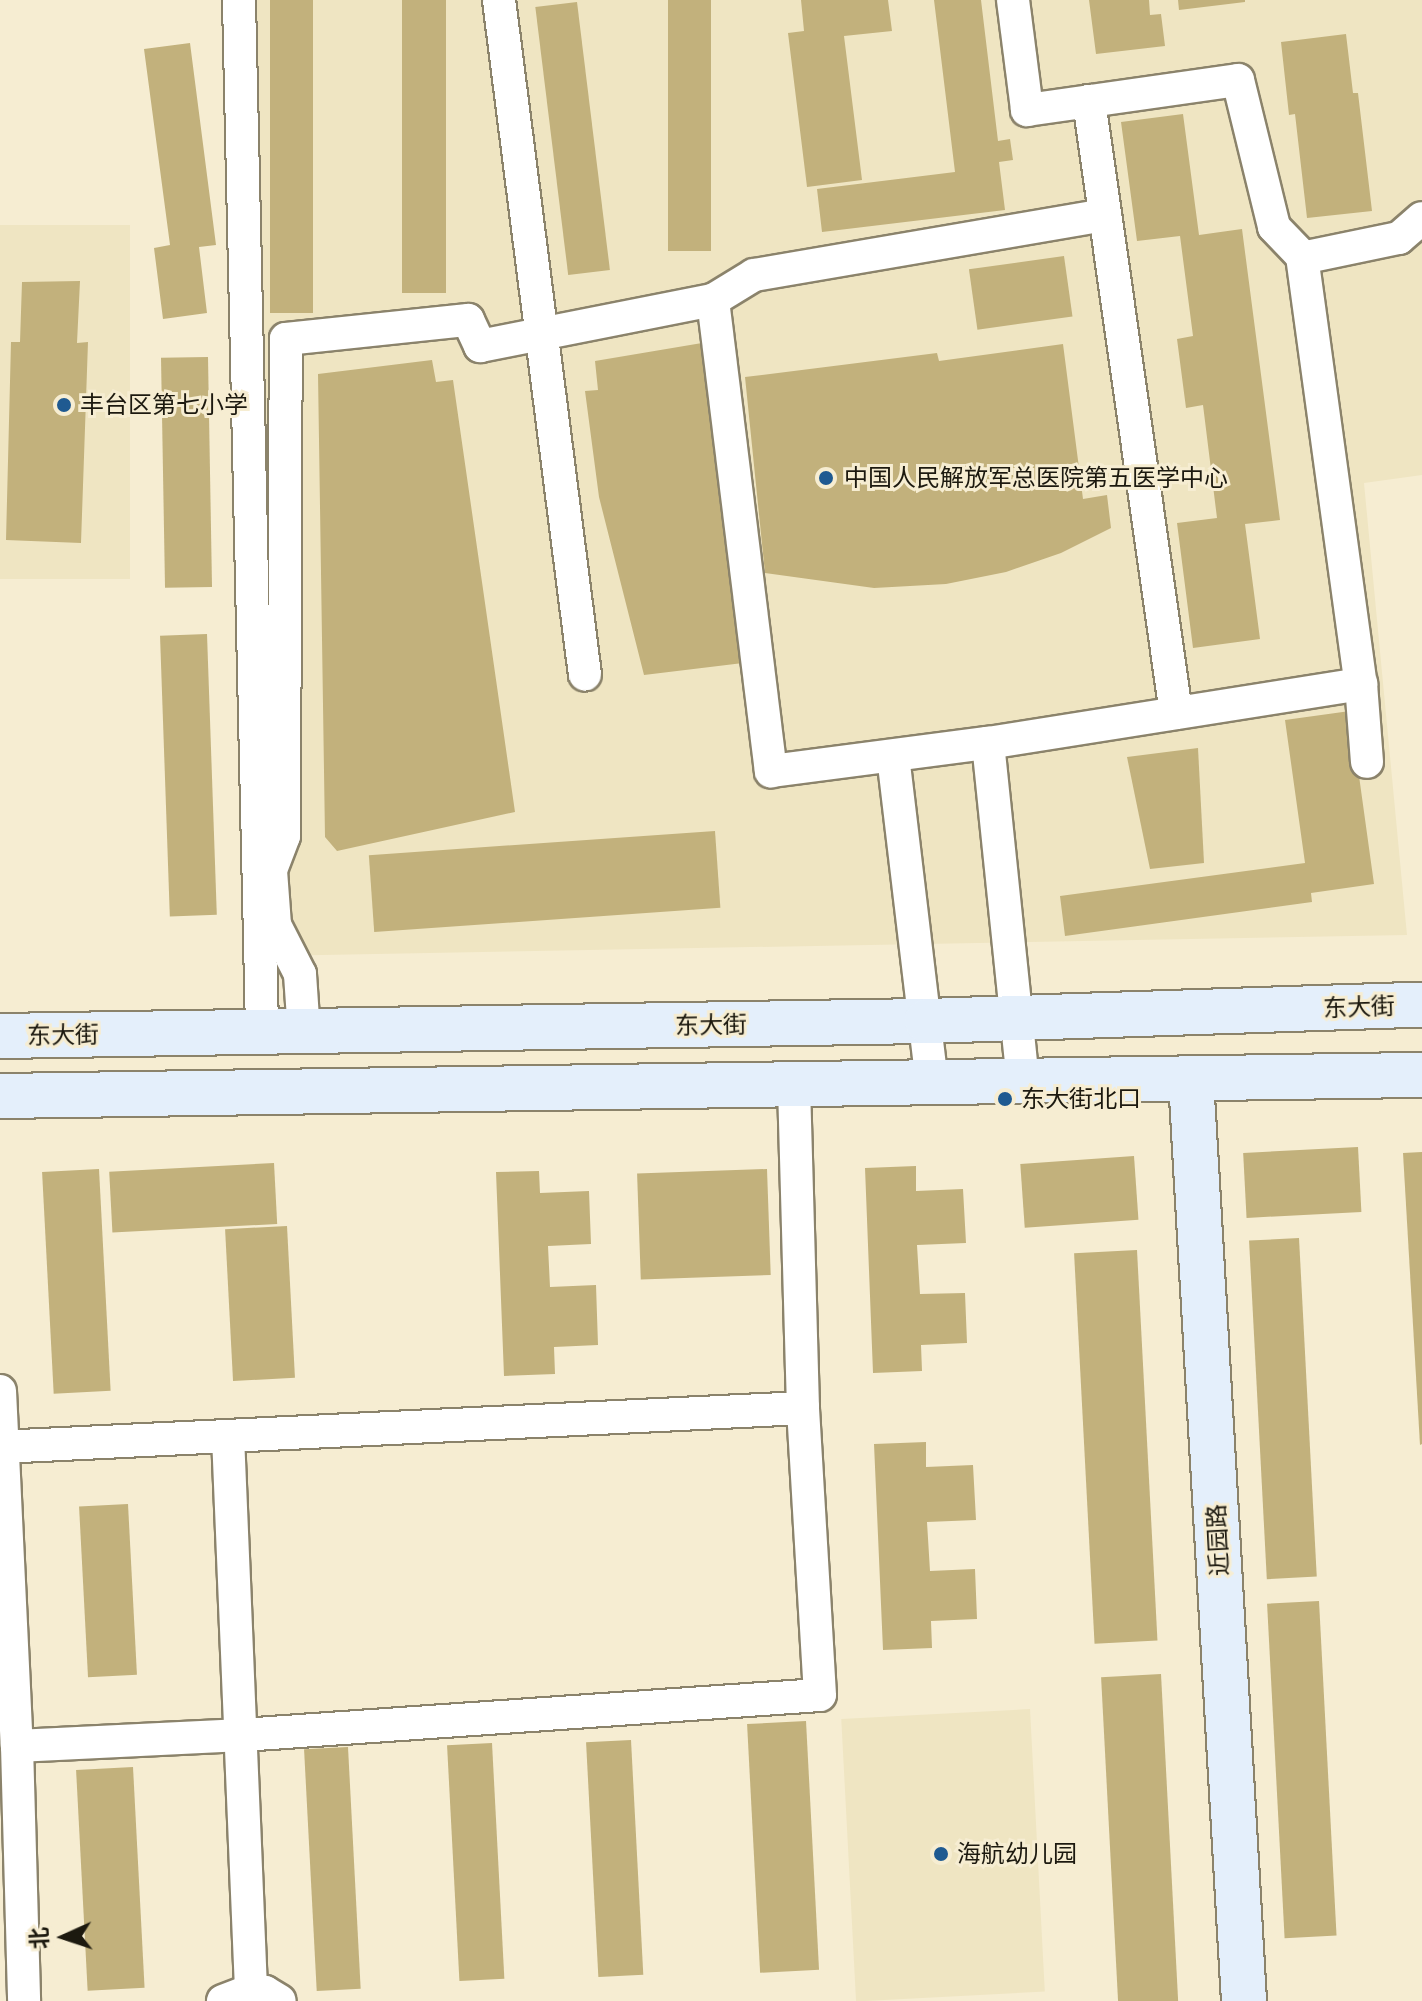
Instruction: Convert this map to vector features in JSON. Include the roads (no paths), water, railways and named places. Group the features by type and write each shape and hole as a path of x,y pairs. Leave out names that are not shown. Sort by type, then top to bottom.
{"main road":[{"name":"东大街","path":"0,1036 927,1021 1422,1005"},
{"path":"0,1096 1422,1075"},
{"name":"近园路","path":"1191,1079 1244,2001"}],"street":[{"path":"239,0 283,1033"},
{"path":"499,0 585,675"},
{"path":"1013,0 1027,110 1238,80 1274,227 1302,258 1361,684 1367,762"},
{"path":"1089,101 1176,713"},
{"path":"283,1033 300,974 275,925 271,870 284,836 286,339 468,320 480,346 713,300 754,275 1105,215"},
{"path":"1302,258 1399,238 1422,218"},
{"path":"713,300 771,771 988,743 1361,684"},
{"path":"988,743 1023,1081"},
{"path":"893,756 932,1082"},
{"path":"17,1746 242,1735 820,1695 803,1408 794,1084"},
{"path":"0,1391 17,1746 24,2001"},
{"path":"2,1447 803,1408"},
{"path":"228,1436 251,1997"}],"place":[{"name":"丰台区第七小学","path":"64,405"},
{"name":"中国人民解放军总医院第五医学中心","path":"826,478"},
{"name":"东大街北口","path":"1005,1099"},
{"name":"海航幼儿园","path":"941,1854"}]}
